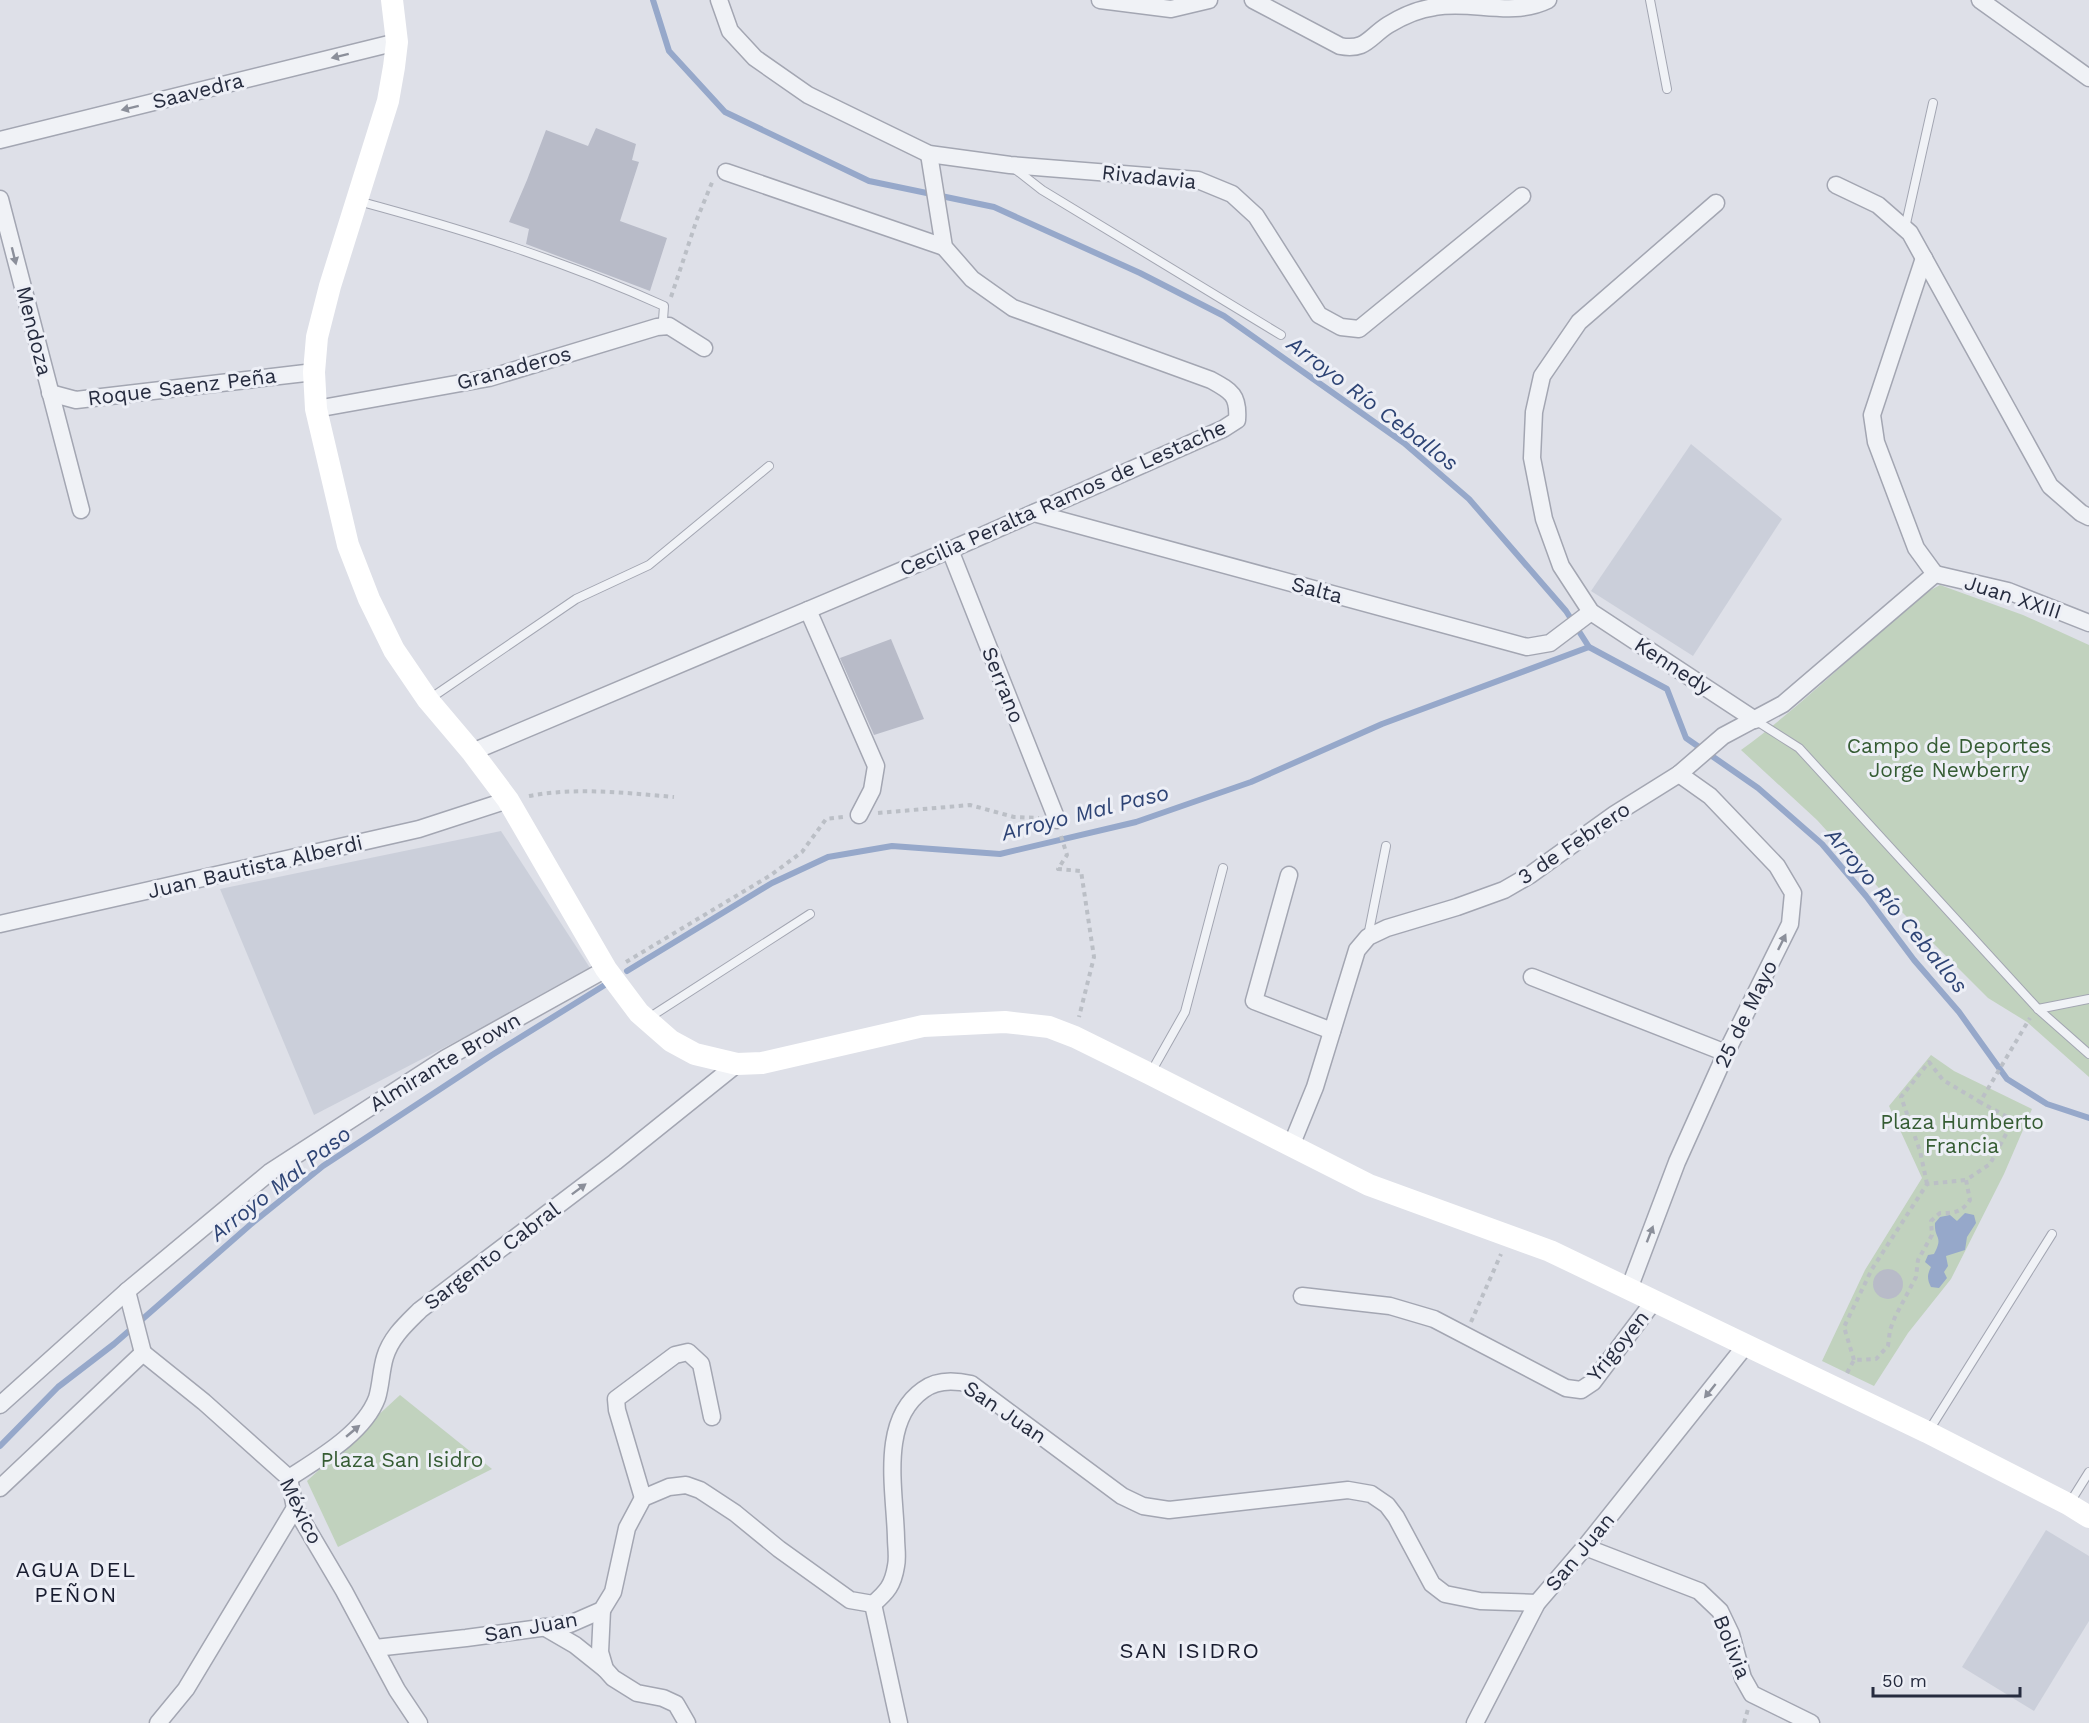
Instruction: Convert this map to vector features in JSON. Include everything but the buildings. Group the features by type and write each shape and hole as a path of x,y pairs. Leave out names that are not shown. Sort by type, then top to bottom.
{"main road":[{"path":"392,0 397,42 388,101 330,286 317,337 314,372 316,409 348,545 369,599 394,650 428,700 472,752 508,800 606,969 639,1013 671,1041 695,1054 737,1064 762,1063 923,1026 1005,1022 1049,1027 1076,1037 1369,1185 1550,1251 1927,1432 2089,1516"}],"street":[{"name":"Rivadavia","path":"718,0 730,31 755,58 808,95 929,154 1010,165 1198,180 1232,194 1256,216 1320,315 1341,327 1359,329 1522,196"},
{"path":"1100,0 1171,9 1209,0"},
{"path":"1253,0 1340,46 1353,48 1365,44 1387,25 1413,13 1434,7 1457,5 1516,9 1548,0"},
{"path":"1980,0 2089,78"},
{"name":"Saavedra","path":"0,140 397,42"},
{"path":"726,172 944,247 929,154"},
{"path":"1836,185 1878,205 1910,232 2050,486 2081,513 2089,517"},
{"name":"Mendoza","path":"0,199 81,510"},
{"path":"1591,612 1561,566 1545,519 1532,458 1533,412 1542,375 1579,322 1716,203"},
{"name":"Cecilia Peralta Ramos de Lestache","path":"472,752 950,550 1223,429 1237,420 1239,405 1230,390 1211,380 1013,308 972,279 944,247"},
{"path":"1923,258 1872,415 1876,442 1916,548 1935,574"},
{"path":"663,326 704,348"},
{"name":"Granaderos","path":"316,409 489,378 663,326"},
{"name":"Roque Saenz Peña","path":"50,393 76,400 314,372"},
{"name":"Salta","path":"1034,513 1527,646 1550,643 1591,612"},
{"name":"Serrano","path":"950,550 1059,827"},
{"name":"Juan XXIII","path":"1935,574 2008,591 2089,623"},
{"name":"3 de Febrero","path":"1368,937 1387,928 1504,890 1530,875 1615,814 1684,770 1723,736 1783,704 1935,574"},
{"path":"808,610 876,766 872,790 859,815"},
{"name":"Kennedy","path":"1591,612 1755,720"},
{"name":"25 de Mayo","path":"1629,1289 1677,1162 1726,1053 1791,924 1793,893 1776,866 1684,770"},
{"name":"Juan Bautista Alberdi","path":"0,924 419,829 508,800"},
{"path":"1289,875 1254,1001 1332,1031"},
{"path":"1291,1146 1315,1087 1357,950 1368,937"},
{"name":"Almirante Brown","path":"0,1405 127,1290 270,1172 446,1058 606,969"},
{"path":"1532,977 1726,1053"},
{"name":"Sargento Cabral","path":"289,1478 326,1453 361,1424 376,1399 386,1355 397,1332 420,1310 615,1162 737,1064"},
{"path":"0,1488 141,1346 127,1290"},
{"path":"1302,1296 1390,1306 1434,1319 1465,1336"},
{"name":"Yrigoyen","path":"1465,1336 1566,1388 1581,1390 1593,1382 1654,1301"},
{"name":"San Juan","path":"873,1604 889,1590 897,1564 893,1449 896,1428 913,1397 931,1384 956,1380 971,1384 1122,1496 1143,1506 1169,1510 1348,1490 1371,1494 1387,1505 1396,1517 1432,1584 1445,1594 1480,1601 1537,1603 1585,1547 1746,1345"},
{"name":"México","path":"141,1346 289,1478 295,1508 375,1648 412,1721"},
{"path":"712,1417 701,1364 687,1352 675,1355 616,1399 616,1410 643,1497 669,1487 686,1485 700,1490 735,1513 779,1549 850,1600 873,1604 899,1723"},
{"name":"San Juan","path":"375,1648 570,1624 602,1611 613,1592 627,1528 643,1497"},
{"path":"160,1722 186,1689 295,1508"},
{"name":"Bolivia","path":"1585,1547 1699,1591 1720,1611 1731,1634 1743,1678 1752,1694 1810,1723"},
{"path":"1475,1723 1537,1603"},
{"path":"602,1611 600,1652 605,1669"},
{"path":"544,1627 574,1645 613,1678 637,1693 663,1698 676,1704 687,1723"}],"lane":[{"path":"1650,0 1667,89"},
{"path":"1905,228 1934,103"},
{"path":"1010,165 1042,190 1281,335"},
{"path":"358,201 542,256 631,291 664,306 663,326"},
{"path":"428,700 576,599 649,565 769,466"},
{"path":"1755,720 1799,748 2038,1009 2089,1054"},
{"path":"1368,937 1386,846"},
{"path":"1150,1074 1185,1012 1223,868"},
{"path":"647,1019 810,914"},
{"path":"2038,1009 2089,999"},
{"path":"1927,1432 2052,1234"},
{"path":"2068,1504 2089,1472"}],"path":[{"path":"663,326 664,315 716,170 726,172"},
{"path":"508,800 547,792 618,792 674,797"},
{"path":"606,969 627,962 771,875 802,852 826,819 970,805 1059,827 1067,855 1058,869 1081,872 1094,957 1082,1001 1076,1037"},
{"path":"1980,1102 2027,1022"},
{"path":"1838,1389 1854,1360 1844,1327 1872,1269 1927,1184 1920,1151 1901,1097 1929,1062 1943,1080 2013,1121 1990,1164 1966,1180 1927,1184"},
{"path":"1854,1360 1876,1359 1888,1346 1890,1330 1916,1277 1918,1260 1932,1235 1931,1221 1940,1213 1958,1213 1965,1206 1970,1200 1966,1180"},
{"path":"1465,1336 1509,1236"}],"shaded area":[{"path":"1691,444 1782,519 1693,656 1591,591"},
{"path":"501,831 592,971 314,1115 220,889"},
{"path":"2046,1530 2089,1556 2089,1621 2034,1711 1962,1667"}],"green space":[{"name":"Campo de Deportes Jorge Newberry","path":"1940,585 2023,615 2089,645 2089,1077 2027,1022 1988,998 1888,898 1817,820 1741,750 1799,704 1884,626"},
{"name":"Plaza Humberto Francia","path":"1931,1055 1954,1071 2032,1109 2004,1174 1951,1279 1908,1333 1874,1386 1822,1361 1865,1270 1922,1178 1889,1106"},
{"name":"Plaza San Isidro","path":"400,1395 492,1469 338,1547 307,1481"}],"water":[{"path":"1965,1213 1974,1215 1976,1223 1967,1237 1965,1250 1946,1256 1948,1266 1944,1272 1947,1278 1939,1288 1931,1287 1928,1277 1931,1267 1925,1262 1928,1255 1934,1254 1938,1244 1935,1223 1940,1217 1950,1215 1957,1221"}],"waterway":[{"name":"Arroyo Río Ceballos","path":"653,0 669,51 725,112 869,181 994,207 1140,273 1224,316 1404,443 1469,499 1566,611 1589,647 1667,689 1686,738 1758,788 1822,844 1866,896 1914,960 1959,1012 2007,1079 2047,1104 2089,1118"},
{"name":"Arroyo Mal Paso","path":"627,971 772,883 828,857 892,846 1000,854 1136,822 1251,782 1382,724 1589,647"},
{"name":"Arroyo Mal Paso","path":"0,1446 58,1387 114,1344 250,1225 323,1166 492,1055 608,983"}],"district":[{"name":"AGUA DEL PEÑON","path":"76,1582"},
{"name":"SAN ISIDRO","path":"1190,1650"}]}
